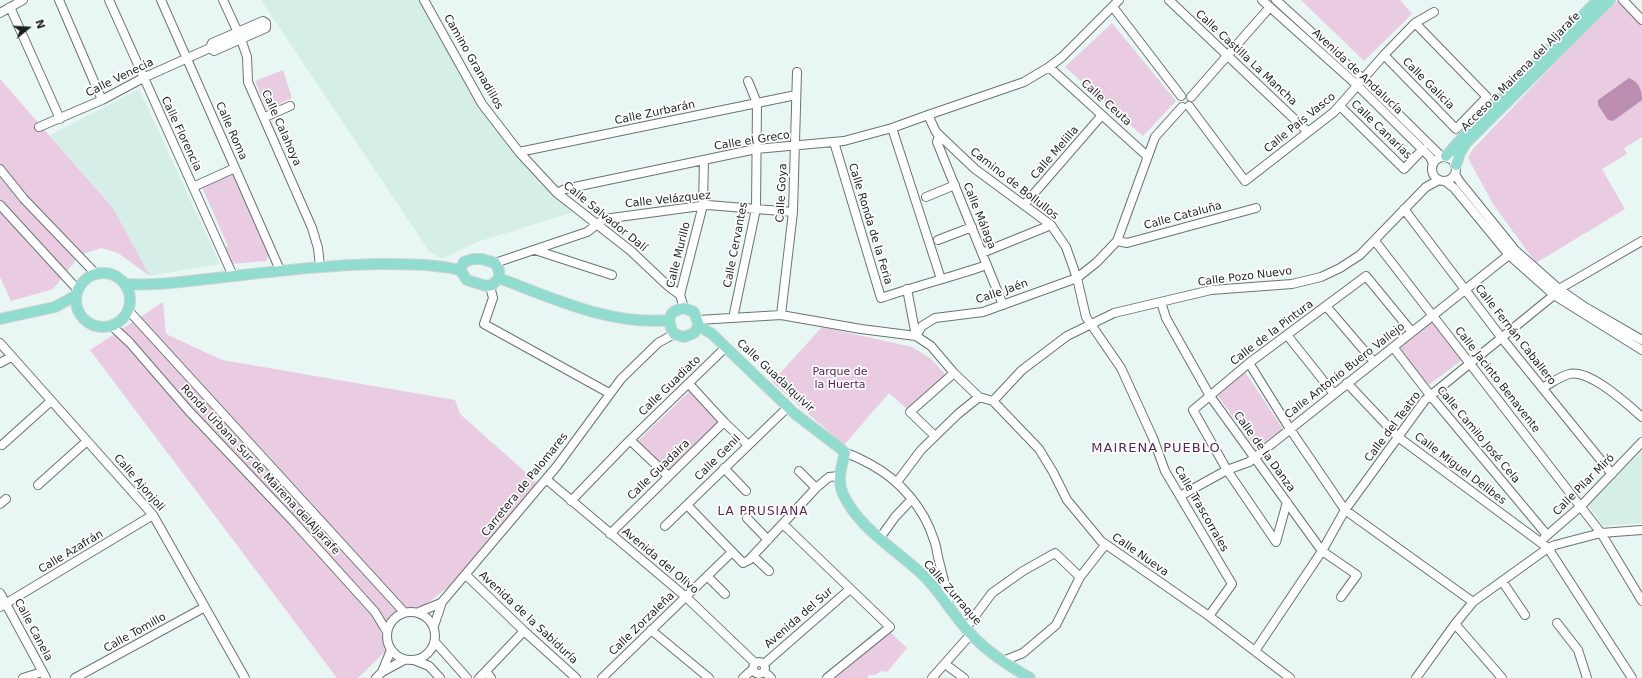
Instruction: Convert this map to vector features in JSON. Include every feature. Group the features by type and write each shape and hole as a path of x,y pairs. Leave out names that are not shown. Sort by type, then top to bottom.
{"main road":[{"name":"Acceso a Mairena del Aljarafe","path":"1444,156 1598,0"},
{"name":"Acceso a Mairena del Aljarafe","path":"1456,170 1460,153 1466,143 1610,0"},
{"path":"460,270 464,262 472,259 482,259 496,274 581,308 625,319 653,322 670,326 684,337 694,333 698,323 694,312 684,308 676,310 671,314 670,326"},
{"path":"126,284 148,285 320,266 396,264 441,266 460,270 467,280 486,286 496,274"},
{"path":"104,272 120,278 126,284 130,297 128,310 119,322 112,326 93,326 84,320 78,313 76,292 81,282 87,277 95,273 104,272"},
{"path":"130,297 148,285"},
{"path":"0,319 55,307 76,292"},
{"path":"55,307 78,313"},
{"path":"0,315 20,314"},
{"name":"Calle Guadalquivir","path":"698,323 726,347 788,407 845,453"},
{"path":"839,476 845,453"},
{"name":"Calle Zurraque","path":"839,476 839,483 844,495 856,515 924,576 950,606 968,631 1003,661 1030,678"}],"street":[{"path":"0,13 23,0"},
{"path":"58,0 102,100"},
{"name":"Calle Florencia","path":"109,0 233,276"},
{"name":"Calle Roma","path":"161,0 280,270"},
{"name":"Calle Calahoya","path":"223,0 247,57 248,82 265,117 312,228 318,248 320,266"},
{"name":"Camino Granadillos","path":"424,0 482,104 519,152"},
{"name":"Calle el Greco","path":"557,193 565,189 756,149 844,141 892,128 1024,82 1049,67 1062,57 1119,0"},
{"name":"Calle Castilla La Mancha","path":"1169,0 1308,132"},
{"name":"Avenida de Andalucía","path":"1262,0 1360,82 1444,156"},
{"name":"Avenida de Andalucía","path":"1276,0 1360,82 1430,157 1433,164"},
{"path":"1623,0 1642,20"},
{"path":"1191,97 1270,6"},
{"path":"10,7 60,119"},
{"path":"1113,7 1181,96"},
{"name":"Calle País Vasco","path":"1186,107 1244,181 1340,106 1384,55 1415,23 1434,12"},
{"name":"Calle Venecia","path":"39,127 102,100 143,78 188,59 210,48 212,43 263,21 266,23 266,28 241,40 214,51 210,48"},
{"name":"Calle Galicia","path":"1384,55 1456,129 1487,97 1415,23"},
{"name":"Calle Ceuta","path":"1049,67 1147,156"},
{"name":"Calle Goya","path":"782,314 793,212 797,72"},
{"name":"Calle Cervantes","path":"733,318 756,209 757,103 748,81"},
{"name":"Calle Zurbarán","path":"519,152 796,95"},
{"path":"1181,96 1187,95 1191,97"},
{"path":"1181,96 1179,102 1186,107"},
{"path":"1117,241 1155,137 1192,103 1191,97"},
{"path":"265,117 290,106"},
{"name":"Calle Canarias","path":"1340,106 1404,169 1422,149"},
{"path":"928,115 939,135"},
{"name":"Calle Melilla","path":"1024,205 1102,115"},
{"path":"892,128 940,279"},
{"name":"Calle Málaga","path":"939,135 937,142 1003,304"},
{"name":"Camino de Bollullos","path":"939,135 975,169 1051,225 1066,247 1077,278 1086,316 1091,323"},
{"name":"Calle Ronda de la Feria","path":"834,142 881,298 940,279 954,277 987,265"},
{"name":"Calle Salvador Dalí","path":"519,152 557,193 631,251 668,286 680,295"},
{"path":"1512,252 1460,182 1453,160 1444,156 1436,159 1433,164 1433,174 1458,194 1512,252 1556,292 1642,350"},
{"name":"Calle Murillo","path":"684,308 680,295 703,205 704,160"},
{"path":"194,187 235,168"},
{"path":"0,169 24,199 95,273"},
{"path":"1442,181 1452,178 1456,170"},
{"name":"Calle Pozo Nuevo","path":"992,401 1022,370 1067,336 1114,313 1211,290 1292,284 1320,277 1360,255 1426,187 1433,174"},
{"name":"Calle Pozo Nuevo","path":"1426,187 1442,181"},
{"path":"926,197 955,185"},
{"path":"0,205 76,292"},
{"name":"Calle Velázquez","path":"496,274 506,260 586,232 604,219 703,205 793,212"},
{"name":"Calle Cataluña","path":"1117,241 1126,243 1256,208"},
{"name":"Calle Fernán Caballero","path":"1404,209 1466,289 1501,338 1612,474"},
{"path":"982,253 1051,225"},
{"path":"938,240 972,228"},
{"name":"Calle Jaén","path":"916,336 922,326 935,318 983,312 1077,278 1097,262 1117,241"},
{"name":"Calle Jacinto Benavente","path":"1375,241 1601,533 1642,602"},
{"name":"Calle del Teatro","path":"1255,651 1322,551 1345,510 1425,400 1556,292 1642,241"},
{"path":"535,250 612,275"},
{"name":"Calle Antonio Buero Vallejo","path":"1180,496 1226,470 1249,462 1512,252"},
{"path":"496,274 491,290 493,298 484,324 609,393"},
{"name":"Calle de la Pintura","path":"1226,470 1193,410 1249,363 1366,276 1412,332"},
{"path":"907,289 916,336"},
{"path":"1556,292 1642,340"},
{"name":"Calle de la Danza","path":"1161,302 1166,318 1210,396 1255,456 1322,551 1356,575 1341,597"},
{"path":"1326,306 1374,362"},
{"name":"Ronda Urbana Sur de Mairena delAljarafe","path":"128,310 404,612"},
{"path":"698,323 733,318 782,314 861,329 916,336 931,346 954,373 979,397 992,401"},
{"name":"Calle Trascorrales","path":"1091,323 1121,368 1153,438 1165,471 1232,584 1209,616"},
{"name":"Ronda Urbana Sur de Mairena delAljarafe","path":"112,326 130,343 188,410 292,520 375,612 387,632 387,642 391,650"},
{"name":"Carretera de Palomares","path":"434,626 441,604 557,466 621,378 658,343 670,326"},
{"path":"1287,335 1334,394"},
{"name":"Calle Ajonjoli","path":"0,343 153,515 245,678"},
{"name":"Calle Guadiato","path":"571,501 630,440 726,347"},
{"name":"Calle Camilo José Cela","path":"1393,347 1430,395 1547,535"},
{"path":"0,351 2,356 1,363"},
{"path":"1,363 11,357"},
{"path":"1249,363 1290,428 1345,510 1474,602"},
{"path":"935,436 910,412 954,373"},
{"path":"1542,388 1570,374 1584,375 1604,386 1642,417"},
{"name":"Calle Miguel Delibes","path":"1347,383 1398,437 1548,548"},
{"path":"689,384 724,422 747,444"},
{"path":"897,482 918,454 935,436 958,414 979,397"},
{"path":"2,445 51,401"},
{"name":"Calle Nueva","path":"992,401 1039,449 1053,472 1067,500 1101,542 1209,616 1290,678"},
{"name":"Calle Genil","path":"665,526 747,444 788,407"},
{"name":"Calle Guadaira","path":"610,534 724,422"},
{"path":"630,440 668,476"},
{"path":"38,485 87,441"},
{"name":"Calle Pilar Miró","path":"1539,542 1581,506 1642,442"},
{"name":"Calle Guadalquivir","path":"845,453 851,454 876,467 897,482 912,499 928,524 935,541 938,560 947,588 950,606"},
{"path":"724,468 746,491"},
{"path":"1226,470 1276,542 1287,502"},
{"path":"799,471 816,488"},
{"path":"687,505 743,563 753,556 816,488 829,477 839,476"},
{"name":"Avenida del Olivo","path":"546,479 686,596 759,670 771,678"},
{"path":"880,538 895,517 912,499"},
{"name":"Calle Azafrán","path":"3,606 153,515"},
{"path":"747,518 768,540"},
{"path":"784,524 890,627 827,678"},
{"path":"1416,678 1455,624 1474,602 1548,548 1601,533 1642,530"},
{"path":"1003,661 1022,653 1056,625 1080,577 1105,545"},
{"path":"1548,548 1632,678"},
{"name":"Calle Zorzaleña","path":"602,678 686,596 708,577 732,552"},
{"path":"932,678 945,664 992,593 1023,571 1055,553 1080,577"},
{"path":"753,556 769,572"},
{"name":"Avenida de la Sabiduría","path":"466,575 524,631 576,678"},
{"path":"708,577 726,594"},
{"path":"1502,581 1525,615"},
{"name":"Avenida del Sur","path":"743,678 759,670 850,589"},
{"name":"Calle Canela","path":"0,593 3,606 44,675"},
{"name":"Carretera de Palomares","path":"419,612 441,604"},
{"name":"Calle Tomillo","path":"75,678 205,607"},
{"path":"379,675 391,650 399,658 404,660 414,660 424,657 431,651 435,642 436,633 434,626 419,612 404,612 396,616 390,623 387,632"},
{"path":"1557,623 1578,650 1587,678"},
{"path":"1455,624 1502,678"},
{"path":"651,630 709,678"},
{"path":"479,678 489,675 524,631"},
{"path":"435,642 467,678"},
{"path":"379,675 404,660"},
{"path":"414,660 429,666 440,678"},
{"path":"945,664 964,678"},
{"path":"23,678 44,675"}],"shaded area":[{"path":"261,0 419,0 445,38 472,97 530,171 574,212 480,241 442,259 429,251"},
{"path":"1629,78 1639,87 1642,100 1613,121 1608,120 1598,105 1598,100"},
{"path":"139,89 220,264 150,276 113,208 50,135"},
{"path":"1642,450 1642,523 1603,526 1589,506"}],"green space":[{"path":"1301,0 1400,0 1412,14 1364,61"},
{"path":"1618,0 1620,0 1642,26 1642,137 1624,148 1627,154 1602,169 1625,209 1536,263 1493,204 1468,158 1472,150"},
{"path":"1112,23 1176,101 1143,136 1065,67"},
{"path":"283,70 292,98 267,110 255,81"},
{"path":"0,79 113,208 150,276 118,253 101,248 80,255 53,289 11,301 0,277"},
{"path":"233,174 270,253 266,261 231,264 224,248 228,246 202,187"},
{"path":"163,302 166,334 222,360 455,400 460,414 541,486 471,569 419,610 379,631 391,646 358,678 337,678 90,350"},
{"path":"1432,321 1463,359 1426,387 1399,347"},
{"name":"Parque de la Huerta","path":"822,327 912,347 930,358 947,376 908,410 889,393 844,445 772,382"},
{"path":"1245,372 1283,429 1256,449 1218,396"},
{"path":"690,391 719,421 668,471 638,441"},
{"path":"889,631 907,648 887,672 881,671 875,675 869,675 867,678 832,678"}],"district":[{"name":"MAIRENA PUEBLO","path":"1156,449"},
{"name":"LA PRUSIANA","path":"763,512"}]}
